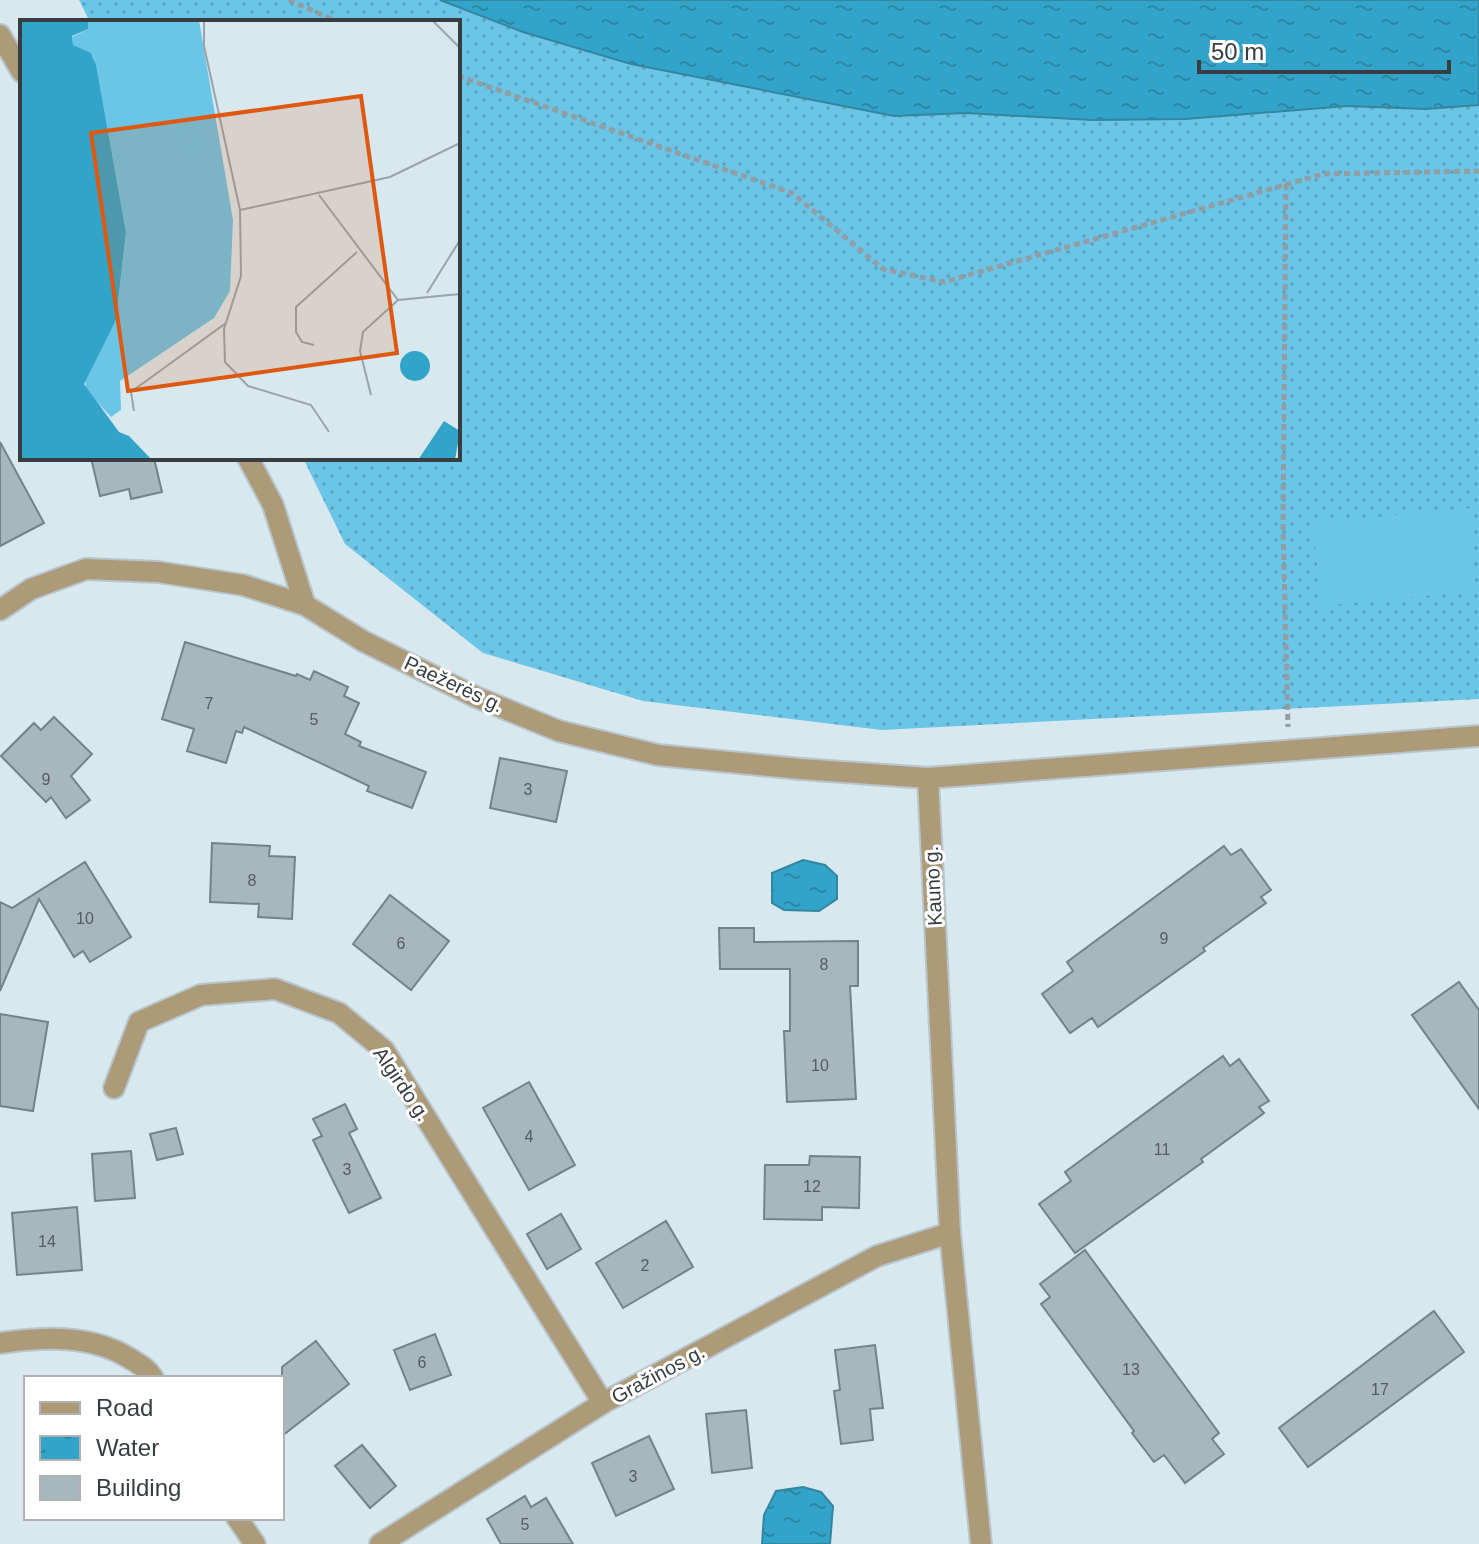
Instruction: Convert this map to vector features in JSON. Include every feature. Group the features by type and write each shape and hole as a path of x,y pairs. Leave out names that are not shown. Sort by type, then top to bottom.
{"street":[{"path":"0,35 20,69"},
{"path":"249,460 273,505 305,605"},
{"name":"Paežerės g.","path":"0,610 31,589 86,569 158,572 229,583 276,594 305,605 363,641 476,697 559,731 658,755 928,778"},
{"path":"928,778 1479,736"},
{"name":"Kauno g.","path":"928,778 950,1233 981,1544"},
{"name":"Algirdo g.","path":"114,1088 139,1022 201,995 275,989 339,1013 384,1050 603,1403"},
{"name":"Gražinos g.","path":"380,1544 603,1403 877,1256 950,1233"},
{"path":"0,1343 40,1338 75,1339 114,1349 148,1370 152,1376"},
{"path":"238,1520 255,1544"}],"path":[{"path":"289,0 334,20"},
{"path":"460,77 792,193 883,269 944,282 1323,174 1479,171"},
{"path":"1286,184 1283,524 1288,750"}],"shaded area":[{"path":"79,0 440,0 523,32 631,64 894,116 966,113 1092,120 1185,119 1347,106 1426,109 1479,105 1479,699 882,730 643,701 483,653 345,544 304,460 460,460 460,20 89,20"},
{"path":"1469,508 1476,591 1321,606 1313,523"}],"water":[{"path":"440,0 1479,0 1479,105 1426,109 1347,106 1185,119 1092,120 966,113 894,116 631,64 523,32"},
{"path":"803,860 825,865 837,876 837,899 819,911 784,910 772,903 772,873"},
{"path":"803,1487 821,1492 833,1506 830,1544 762,1544 764,1515 776,1491"}],"building":[{"path":"0,442 44,523 0,546"},
{"path":"91,460 154,460 162,492 131,499 129,489 100,496"},
{"path":"185,642 310,680 314,671 348,687 344,696 359,703 345,734 361,742 359,746 426,772 412,808 367,791 369,786 244,727 242,733 236,731 226,763 187,751 194,729 162,719"},
{"path":"54,717 92,754 71,776 90,800 66,818 51,797 46,802 1,756 34,723 41,730"},
{"path":"500,758 567,771 556,822 490,808"},
{"path":"212,843 270,846 269,856 295,857 292,919 258,917 259,904 210,902"},
{"path":"1224,846 1231,855 1241,849 1271,890 1261,897 1266,903 1098,1027 1092,1018 1070,1033 1042,994 1073,971 1067,962"},
{"path":"85,862 131,937 90,962 83,951 74,957 39,899 0,991 0,902 12,908"},
{"path":"390,895 449,941 411,990 353,944"},
{"path":"719,928 754,928 754,942 858,941 858,986 850,986 856,1099 787,1102 784,1031 790,1031 790,969 720,969"},
{"path":"1459,982 1479,1010 1479,1109 1412,1015"},
{"path":"0,1014 48,1022 33,1111 0,1106"},
{"path":"1223,1056 1230,1066 1239,1059 1269,1101 1259,1107 1264,1113 1201,1159 1203,1162 1075,1253 1039,1204 1071,1181 1065,1172"},
{"path":"529,1082 575,1165 529,1190 483,1108"},
{"path":"345,1104 357,1129 349,1133 381,1198 349,1213 313,1140 322,1136 313,1119"},
{"path":"176,1128 183,1154 157,1160 150,1134"},
{"path":"131,1151 135,1198 95,1201 92,1154"},
{"path":"810,1156 860,1157 859,1208 822,1207 822,1220 764,1219 765,1165 809,1165"},
{"path":"77,1207 82,1270 17,1275 12,1213"},
{"path":"561,1214 581,1249 547,1269 527,1234"},
{"path":"666,1221 693,1267 623,1308 596,1263"},
{"path":"1085,1250 1219,1433 1212,1439 1224,1454 1185,1483 1164,1455 1154,1462 1041,1304 1050,1297 1040,1284"},
{"path":"1434,1311 1464,1352 1308,1467 1279,1428"},
{"path":"435,1334 451,1375 410,1390 394,1350"},
{"path":"316,1341 349,1384 284,1434 282,1367"},
{"path":"875,1345 883,1408 870,1409 873,1440 841,1444 834,1391 840,1390 835,1350"},
{"path":"746,1410 752,1468 712,1473 706,1414"},
{"path":"649,1436 674,1489 616,1516 592,1463"},
{"path":"362,1445 396,1486 370,1508 335,1466"},
{"path":"525,1496 531,1507 546,1498 573,1544 501,1544 487,1519"}]}
